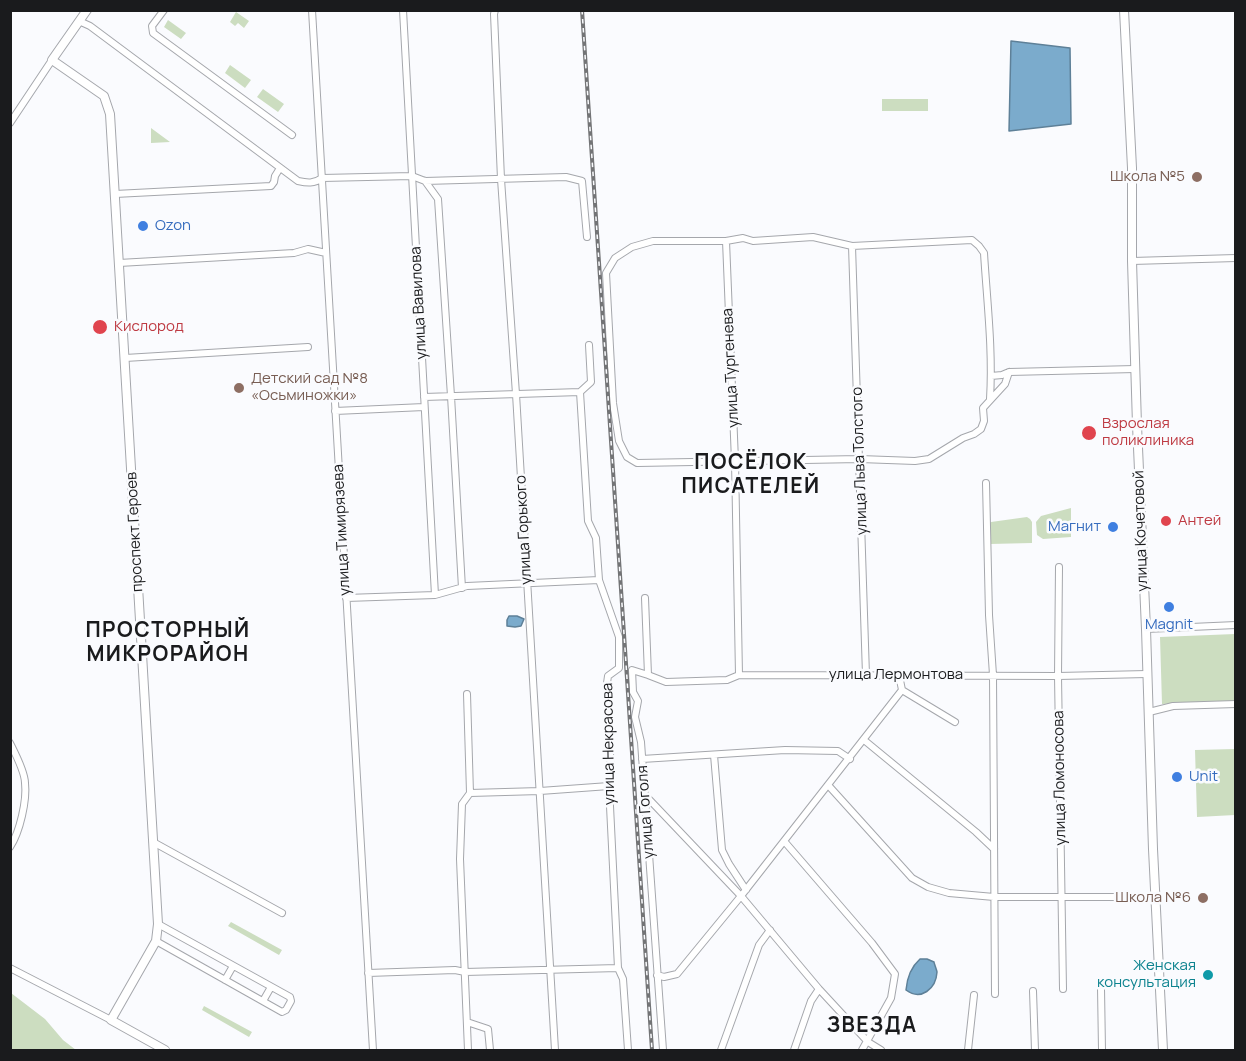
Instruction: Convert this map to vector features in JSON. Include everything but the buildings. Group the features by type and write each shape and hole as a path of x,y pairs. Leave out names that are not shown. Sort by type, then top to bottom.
{"street":[{"path":"10,123 87,10"},
{"path":"164,10 152,26 153,33 292,135"},
{"name":"улица Тимирязева","path":"312,10 373,1050"},
{"name":"улица Вавилова","path":"404,10 435,595"},
{"name":"улица Горького","path":"495,10 501,179 555,1050"},
{"name":"улица Кочетовой","path":"1124,10 1132,168 1132,261 1137,425 1163,1050"},
{"path":"79,21 90,26 298,181 307,183 316,182 322,178 412,176 425,181 566,177 582,181 587,237"},
{"name":"проспект Героев","path":"52,60 104,96 110,114 115,194 158,924 156,941 111,1020"},
{"path":"10,106 19,108"},
{"path":"115,194 271,186 280,168"},
{"path":"425,181 438,199 462,588"},
{"path":"990,399 991,376 984,253 972,240 852,246 813,237 753,241 743,238 726,242 653,241 632,247 615,258 606,273 613,404 619,441 627,457 637,463 860,459 915,461 929,459 981,429 984,421 983,408 1005,384 1009,372"},
{"name":"улица Тургенева","path":"726,242 735,461 739,675"},
{"name":"улица Льва Толстого","path":"852,246 866,675"},
{"path":"119,263 294,253 308,249 326,253"},
{"path":"1132,261 1236,258"},
{"name":"улица Некрасова","path":"589,345 591,382 579,392 588,521 596,538 599,580 619,637 619,668 608,676 607,683 611,777 609,786 618,968 623,979 628,1050"},
{"path":"125,357 309,347"},
{"path":"991,376 1009,372 1136,369"},
{"path":"424,397 579,392"},
{"path":"335,411 424,407"},
{"path":"986,483 989,615 993,675 995,994"},
{"name":"улица Ломоносова","path":"1059,567 1058,676 1063,989"},
{"path":"346,598 435,595 462,588 599,580"},
{"path":"645,598 648,675"},
{"path":"1146,629 1236,626"},
{"name":"улица Гоголя","path":"648,675 632,670 633,692 638,701 635,717 641,742 663,1050"},
{"name":"улица Лермонтова","path":"648,675 666,682 727,680 739,675 1147,674"},
{"path":"899,675 902,690 955,722"},
{"path":"657,975 664,977 677,974 744,893 902,690"},
{"path":"467,693 470,793 462,804 460,859 468,1050"},
{"path":"1149,711 1173,706 1236,704"},
{"path":"864,740 994,849"},
{"path":"10,743 26,781 16,838 10,847"},
{"path":"642,759 785,750 838,752 850,759"},
{"path":"714,755 722,850 744,893 770,930 819,989 868,1042 881,1050"},
{"path":"470,793 609,786"},
{"path":"828,786 912,878 928,887 949,893 994,897 1156,897"},
{"path":"644,795 744,893"},
{"path":"784,841 895,974 891,998 862,1050"},
{"path":"153,842 282,913"},
{"path":"156,941 282,1012 286,1010 291,1001 290,998 271,987 158,924"},
{"path":"720,1050 759,945 770,930"},
{"path":"189,960 197,945"},
{"path":"225,980 233,966"},
{"path":"10,968 165,1050"},
{"path":"368,973 618,968"},
{"path":"263,1001 271,987"},
{"path":"1101,988 1102,1050"},
{"path":"794,1050 811,1001 819,989"},
{"path":"1033,991 1035,1050"},
{"path":"968,1050 975,995"},
{"path":"467,1022 488,1029 490,1050"}],"green space":[{"path":"236,12 249,21 244,28 238,23 235,26 230,22"},
{"path":"168,20 186,33 181,39 164,27"},
{"path":"230,65 251,80 245,88 225,73"},
{"path":"263,89 284,104 278,112 257,97"},
{"path":"882,99 928,99 928,111 882,111"},
{"path":"151,128 170,142 151,143"},
{"path":"1071,508 1071,537 1043,539 1037,535 1036,522 1041,516"},
{"path":"1027,517 1032,522 1032,543 990,544 989,524 991,522"},
{"path":"1235,634 1235,701 1162,704 1160,637"},
{"path":"1235,749 1235,815 1197,817 1195,750"},
{"path":"231,922 282,950 279,955 228,926"},
{"path":"11,993 45,1019 63,1040 76,1050 11,1050"},
{"path":"204,1006 252,1032 249,1037 202,1010"}],"water":[{"path":"1011,41 1070,48 1071,124 1009,131"},
{"path":"509,616 524,619 521,626 507,626"},
{"path":"920,959 934,962 937,972 931,988 927,992 917,994 906,990 910,973"}],"railway":[{"path":"582,10 652,1050"}],"place":[{"name":"Школа №5","path":"1197,177"},
{"name":"Ozon","path":"143,226"},
{"name":"Кислород","path":"100,327"},
{"name":"Детский сад №8 «Осьминожки»","path":"239,388"},
{"name":"Взрослая поликлиника","path":"1089,433"},
{"name":"Антей","path":"1166,521"},
{"name":"Магнит","path":"1113,527"},
{"name":"Magnit","path":"1169,607"},
{"name":"Unit","path":"1177,777"},
{"name":"Школа №6","path":"1203,898"},
{"name":"Женская консультация","path":"1208,975"}],"district":[{"name":"ПОСЁЛОК ПИСАТЕЛЕЙ","path":"751,475"},
{"name":"ПРОСТОРНЫЙ МИКРОРАЙОН","path":"168,643"},
{"name":"ЗВЕЗДА","path":"872,1026"}]}
